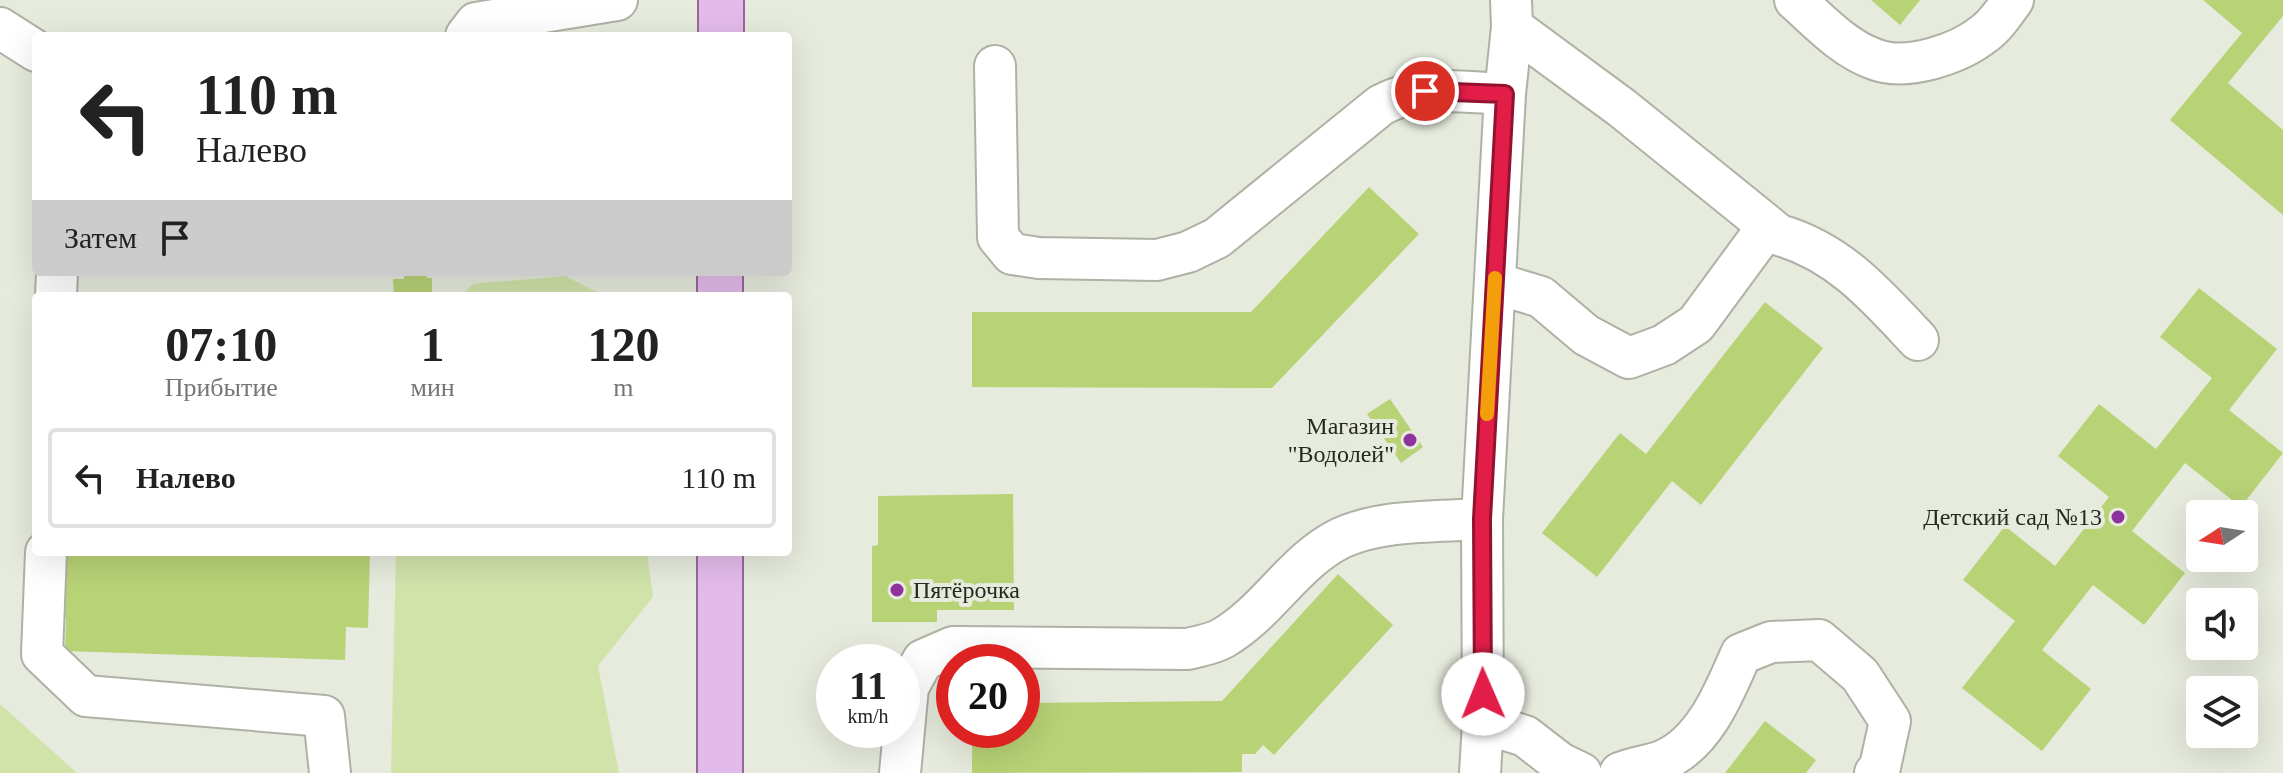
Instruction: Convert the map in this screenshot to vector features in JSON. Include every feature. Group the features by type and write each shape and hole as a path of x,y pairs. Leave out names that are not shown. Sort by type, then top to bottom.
{"main road":[{"path":"721,0 721,32"},
{"path":"720,556 720,773"}],"lane":[{"path":"469,32 476,23 617,0"},
{"path":"1795,0 1851,48 1876,61 1916,62 1954,52 1987,32 2013,0"},
{"path":"1480,773 1483,723 1482,519 1512,14"},
{"path":"1512,14 1779,235 1806,243 1843,265 1918,340"},
{"path":"0,28 32,48"},
{"path":"995,66 998,237 1012,254 1039,258 1157,260 1188,252 1217,238 1381,105 1401,95 1425,91 1505,94"},
{"path":"1495,283 1541,297 1586,335 1629,358 1664,345 1696,324 1768,226"},
{"path":"900,773 908,687 923,660 953,647 1188,649 1220,640 1243,624 1312,558 1341,538 1378,527 1482,519"},
{"path":"46,556 42,654 86,696 324,716 330,773"},
{"path":"1620,773 1662,761 1687,747 1720,701 1741,654 1771,642 1819,640 1860,675 1890,721 1880,767 1875,773"},
{"path":"1483,723 1525,736 1560,763 1581,773"}],"green space":[{"path":"565,276 597,292 465,292 473,284"},
{"path":"396,556 648,556 653,597 598,666 619,773 391,773"},
{"path":"0,704 77,773 0,773"}],"building":[{"path":"1871,0 1920,0 1900,25"},
{"path":"2203,0 2283,0 2283,16 2228,83 2283,130 2283,215 2170,120 2242,33"},
{"path":"1369,187 1419,234 1272,388 972,387 972,312 1251,312"},
{"path":"404,276 432,278 432,292 394,292 393,279 404,279"},
{"name":"Детский сад №13","path":"2199,288 2277,349 2229,410 2283,453 2246,500 2232,500 2185,463 2132,531 2185,573 2144,625 2093,585 2042,650 2091,689 2042,751 1962,688 2015,621 1963,580 2005,526 2055,566 2109,497 2058,456 2099,404 2156,449 2212,378 2160,337"},
{"path":"1765,302 1823,348 1701,505 1672,481 1597,577 1542,533 1620,433 1646,454"},
{"path":"1390,399 1423,447 1401,463 1367,414"},
{"path":"1013,494 1014,610 937,610 937,622 872,622 872,546 878,545 878,496"},
{"path":"53,556 370,556 368,628 346,627 345,660 65,651 66,618 51,618"},
{"path":"1338,574 1393,625 1274,755 1263,745 1255,754 1242,754 1242,772 972,773 972,748 1040,748 1040,703 1222,701"},
{"path":"1765,721 1816,760 1806,773 1725,773"}],"slow traffic":[{"path":"1487,414 1495,278"}],"place":[{"name":"Магазин \"Водолей\"","path":"1410,440"},
{"name":"Детский сад №13","path":"2118,517"},
{"name":"Пятёрочка","path":"897,590"}],"route":[{"path":"1425,91 1505,94 1482,519 1483,694"}]}
